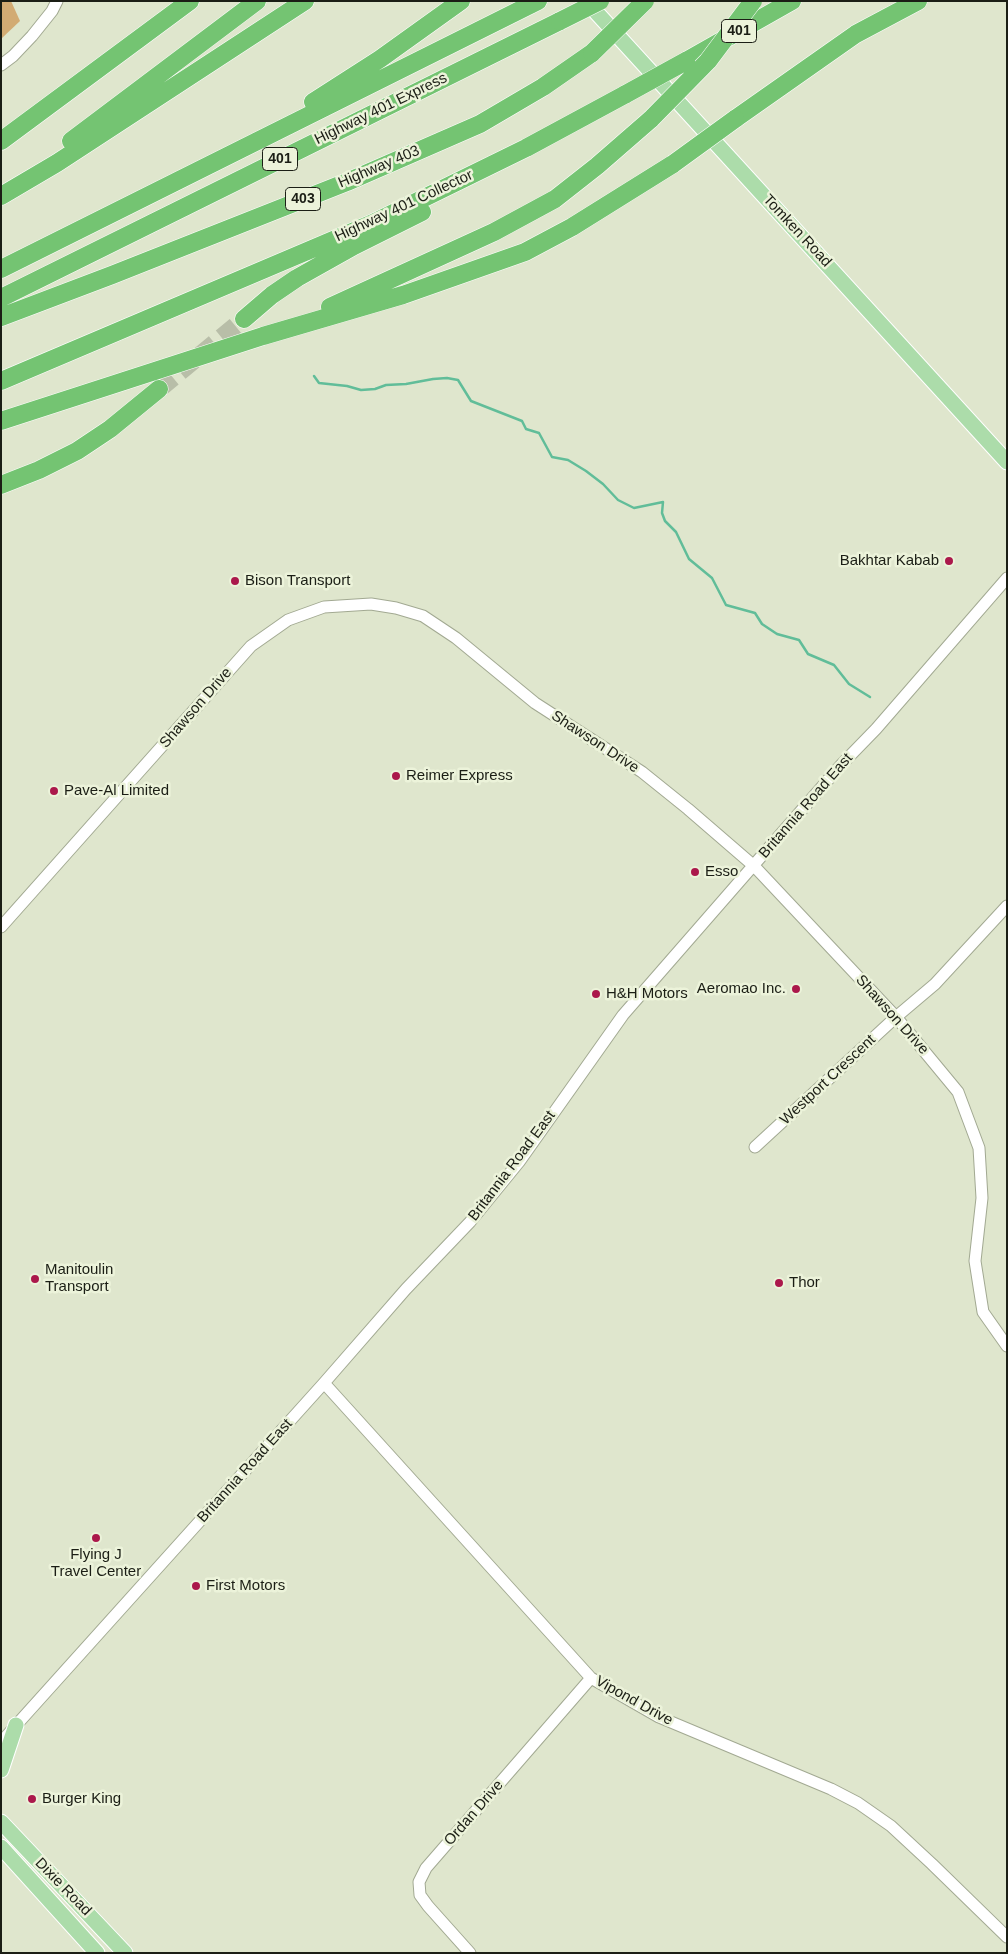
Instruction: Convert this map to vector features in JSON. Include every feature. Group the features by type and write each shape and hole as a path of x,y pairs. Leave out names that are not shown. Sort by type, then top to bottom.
{"highway":[{"path":"1,141 190,1"},
{"path":"1,195 256,1"},
{"path":"1,195 57,163 305,1"},
{"path":"165,188 338,87 461,1"},
{"name":"Highway 401 Express","path":"1,269 538,1"},
{"name":"Highway 401 Express","path":"1,298 600,1"},
{"name":"Highway 403","path":"1,317 347,182 480,124 542,87 592,53 646,1"},
{"path":"263,336 494,232 554,199 597,166 651,119 708,61 752,1"},
{"name":"Highway 401 Collector","path":"1,381 371,224 526,148 792,1"},
{"path":"1,421 263,336 403,295 525,252 572,227 673,164 856,34 918,1"},
{"path":"244,319 272,295 297,278 354,246 502,172 526,148"},
{"path":"1,485 39,470 77,451 110,429 159,389"}],"main road":[{"name":"Tomken Road","path":"586,1 1007,462"},
{"path":"1,1770 16,1725"},
{"path":"1,1808 5,1825"},
{"name":"Dixie Road","path":"5,1825 125,1953"},
{"name":"Dixie Road","path":"1,1847 97,1953"}],"street":[{"path":"1,65 13,56 32,36 52,11 57,1"},
{"name":"Britannia Road East","path":"2,1740 324,1383 406,1289 470,1222 519,1162 624,1016 669,960 754,866 841,765 876,729 1007,578"},
{"name":"Shawson Drive","path":"1,927 251,646 288,620 324,607 371,604 396,608 422,616 456,638 536,703 642,772 754,866 896,1017 958,1092 978,1148 982,1198 975,1261 983,1312 1007,1346"},
{"name":"Westport Crescent","path":"755,1147 896,1017 935,984 1007,906"},
{"name":"Vipond Drive","path":"324,1383 591,1678 658,1717 831,1789 858,1803 891,1826 1007,1937"},
{"name":"Ordan Drive","path":"470,1953 420,1895 419,1882 426,1868 591,1678"}],"shaded area":[{"path":"1,1 11,1 20,21 1,39"}],"waterway":[{"path":"314,376 319,383 347,386 361,390 433,379 447,378 458,380 471,401 522,421 526,429 539,433 552,457 568,460 586,471 603,484 618,500 634,508 663,502 662,513 665,521 676,532 689,559 712,578 726,605 755,613 762,624 777,634 799,640 808,654 834,665 849,684 870,697"}],"tunnel":[{"path":"159,389 244,319"}],"place":[{"name":"Bakhtar Kabab","path":"949,561"},
{"name":"Bison Transport","path":"235,581"},
{"name":"Reimer Express","path":"396,776"},
{"name":"Pave-Al Limited","path":"54,791"},
{"name":"Esso","path":"695,872"},
{"name":"Aeromao Inc.","path":"796,989"},
{"name":"H&H Motors","path":"596,994"},
{"name":"Manitoulin Transport","path":"35,1279"},
{"name":"Thor","path":"779,1283"},
{"name":"Flying J Travel Center","path":"96,1538"},
{"name":"First Motors","path":"196,1586"},
{"name":"Burger King","path":"32,1799"}]}
